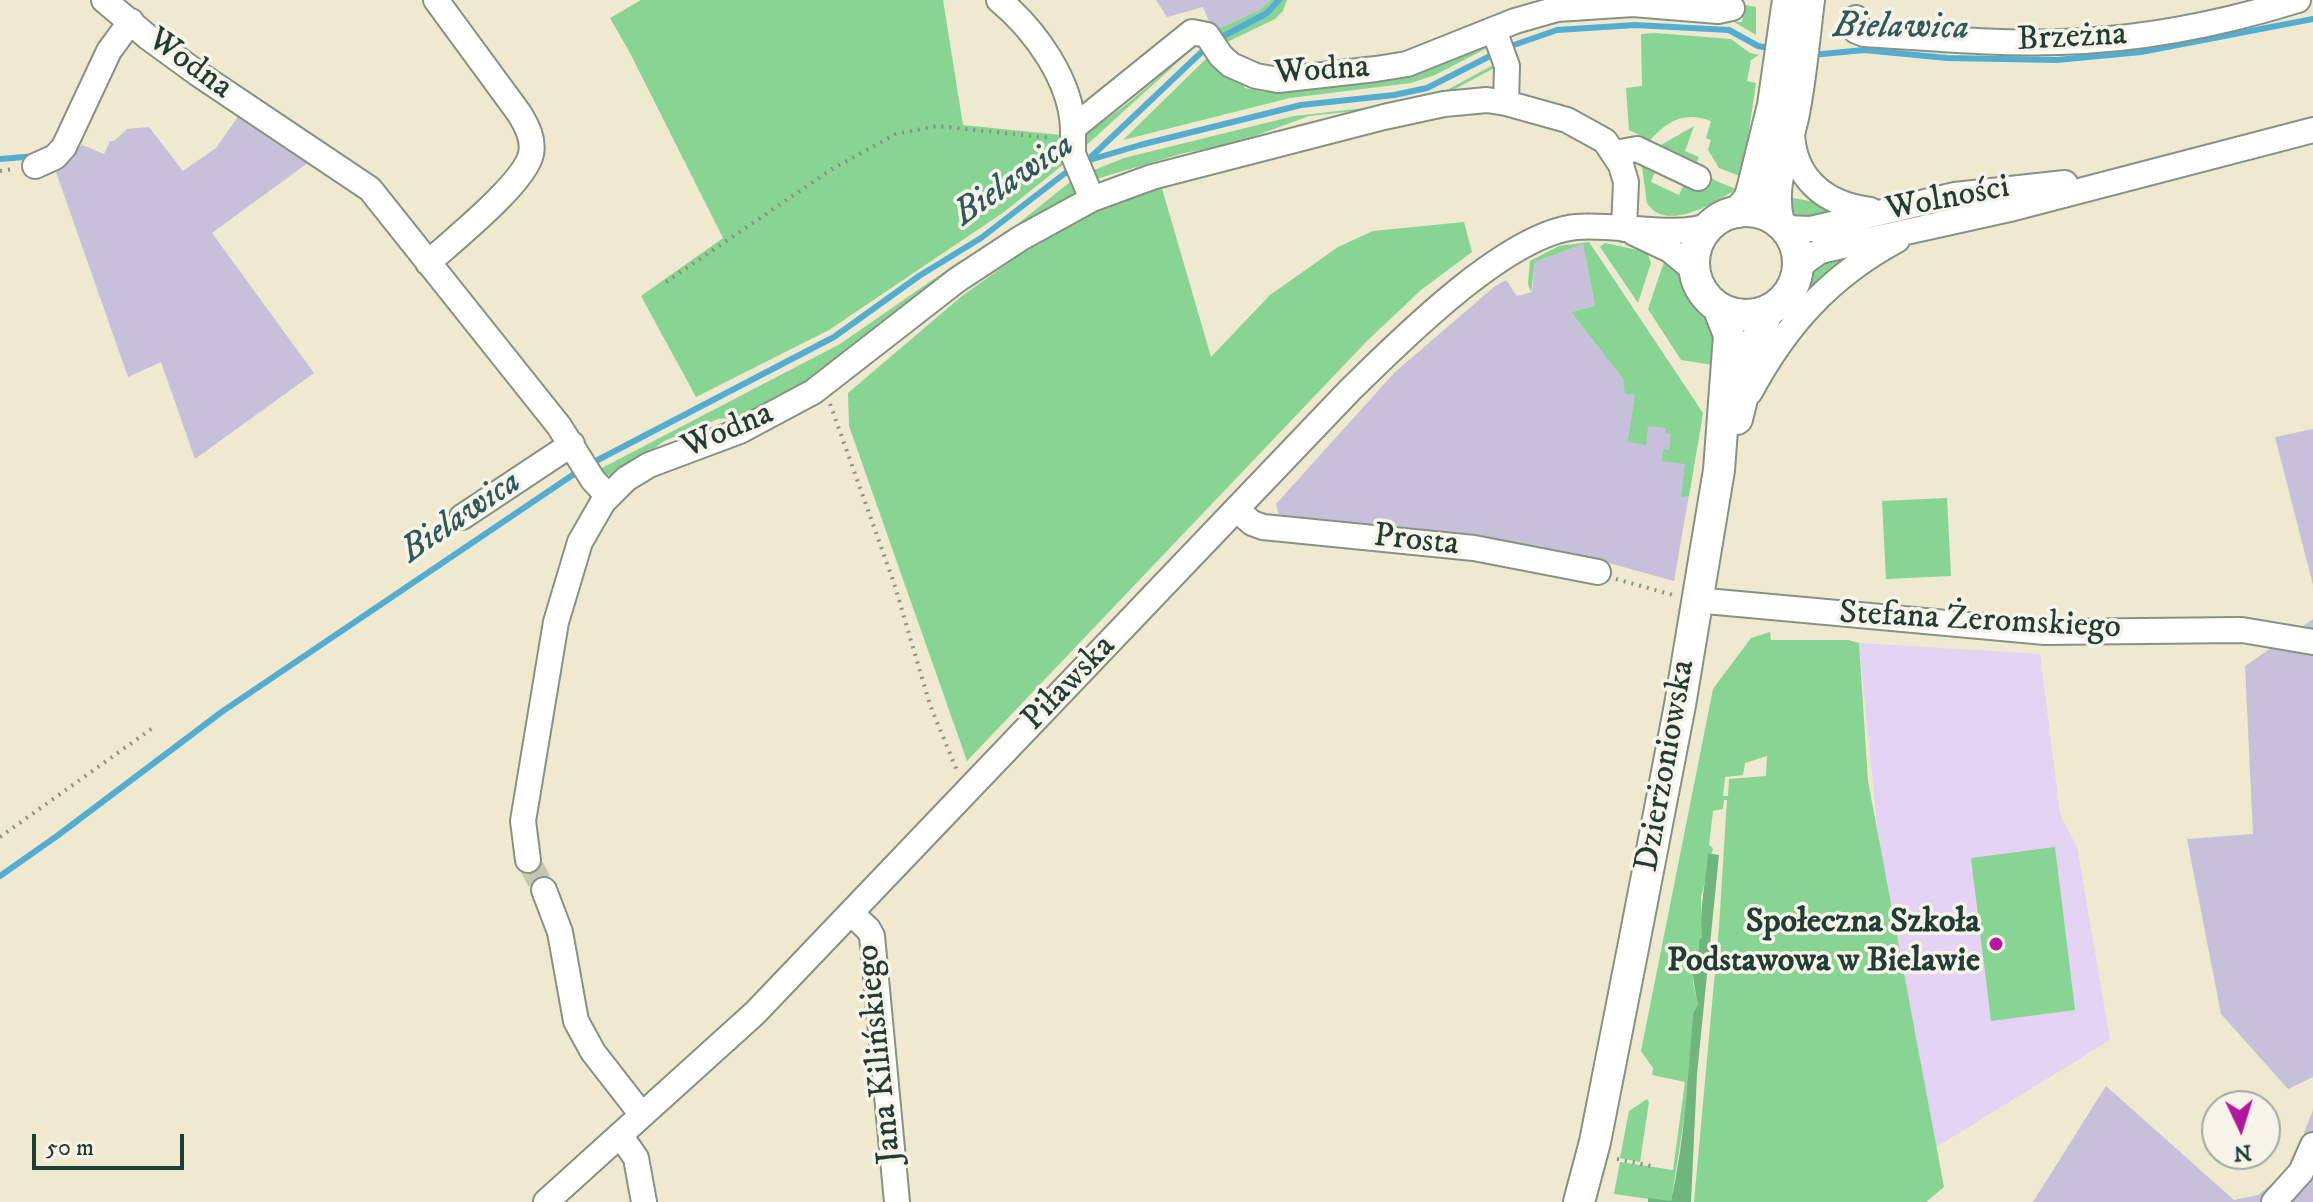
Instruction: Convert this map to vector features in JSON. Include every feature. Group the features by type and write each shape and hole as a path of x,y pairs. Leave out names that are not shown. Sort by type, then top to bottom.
{"main road":[{"path":"1788,0 1794,32"},
{"path":"1738,212 1752,190 1768,129 1789,69 1794,32 1809,0"},
{"path":"1782,226 1759,213 1738,212 1710,225 1695,251 1694,270 1702,291 1718,307 1747,315 1768,310 1781,302 1790,290 1798,267 1795,246 1782,226 1776,189 1781,158 1793,119 1789,69"},
{"name":"Dzierżoniowska","path":"1718,307 1729,335 1719,470"},
{"name":"Dzierżoniowska","path":"1579,1202 1595,1142 1680,705 1685,598 1719,470 1768,310"}],"street":[{"path":"428,263 514,183 528,163 531,145 529,130 519,113 436,0"},
{"path":"999,0 1034,38 1060,78 1068,97 1075,149 1092,199"},
{"name":"Brzeżna","path":"1856,18 1856,31 1864,34 2006,43 2087,41 2159,33 2213,11 2298,0"},
{"name":"Wodna","path":"109,2 145,35 197,73 368,187 575,450 600,488 626,479 649,465 740,431 788,407 823,385 988,259 1092,199 1152,177 1384,117 1460,102 1506,103 1580,125 1605,141 1615,153"},
{"path":"1506,103 1509,77 1499,44 1537,14 1565,8 1633,4 1718,11 1732,8"},
{"name":"Wodna","path":"35,166 55,157 66,142 106,57 131,21"},
{"name":"Wodna","path":"1075,149 1189,34 1199,32 1225,61 1236,68 1262,77 1281,79 1399,65 1499,44"},
{"path":"1793,119 1792,135 1797,159 1804,174 1815,186 1839,204 1885,211"},
{"name":"Wolności","path":"1798,267 1820,251 2014,208 2313,130"},
{"path":"1624,229 1626,182 1615,153 1637,149 1698,178"},
{"name":"Wolności","path":"1782,226 1811,229 1977,191 2112,181"},
{"name":"Piławska","path":"546,1202 739,1029 1350,390 1447,301 1522,246 1558,230 1589,226 1688,231 1710,225"},
{"name":"Piławska","path":"1624,229 1670,250 1694,270"},
{"path":"1739,412 1773,352 1809,304 1854,268 1890,244 1921,229"},
{"path":"462,517 575,450"},
{"path":"528,860 523,821 556,622 600,488"},
{"name":"Prosta","path":"1237,510 1252,523 1263,527 1474,548 1598,572"},
{"name":"Stefana Żeromskiego","path":"1685,598 2045,632 2242,630 2313,642"},
{"path":"544,890 560,932 578,1026 593,1052 642,1115"},
{"name":"Jana Kilińskiego","path":"851,913 872,936 897,1202"},
{"path":"620,1135 636,1158 644,1202"},
{"path":"2274,1202 2301,1172 2313,1145"}],"path":[{"path":"666,282 846,160 896,134 937,126 1075,149"},
{"path":"823,385 894,583 930,705 966,794"},
{"path":"1598,572 1685,598"},
{"path":"0,837 154,727"},
{"path":"1617,1159 1656,1167"}],"shaded area":[{"path":"1156,0 1271,0 1258,11 1213,31 1203,7 1167,17"},
{"path":"239,115 309,162 212,233 314,373 195,459 161,362 128,377 56,172 82,145 104,154 110,141 127,129 149,127 183,171 216,148"},
{"path":"1583,244 1595,306 1571,312 1623,379 1625,388 1702,420 1674,581 1594,559 1506,541 1280,518 1276,504 1395,372 1494,287 1506,280 1517,296 1532,292 1535,262"},
{"path":"2313,429 2313,585 2275,437"},
{"path":"2313,619 2313,1077 2288,1089 2221,1014 2187,839 2253,834 2245,666"},
{"name":"Społeczna Szkoła Podstawowa w Bielawie","path":"1859,643 2040,654 2060,814 2077,847 2110,1040 1936,1147 1879,844"},
{"path":"2106,1086 2234,1200 2258,1195 2290,1169 2313,1110 2313,1202 2033,1202"}],"green space":[{"path":"641,0 943,0 963,125 1061,135 1064,164 1004,212 829,330 696,397 641,296 723,238 610,18"},
{"path":"1271,0 1287,0 1283,11 1275,19 1221,45 1213,31 1258,11"},
{"path":"1744,5 1756,7 1756,35 1734,22 1630,17 1555,22 1506,39 1508,33 1536,23 1654,13 1742,22"},
{"path":"1641,34 1731,39 1750,53 1759,55 1751,60 1747,81 1756,83 1742,177 1719,168 1708,150 1711,140 1706,138 1711,121 1693,117 1678,119 1663,127 1650,140 1629,130 1626,88 1642,86"},
{"path":"1196,40 1202,41 1223,68 1237,75 1245,88 1264,92 1394,75 1428,66 1482,42 1491,46 1435,75 1411,83 1290,98 1123,140 1209,56 1200,42 1080,151 1081,136 1138,95"},
{"path":"1497,63 1494,68 1444,95 1400,106 1309,116 1233,144 1184,153 1096,179 1089,172 1124,158 1294,116 1400,104 1425,98 1445,91"},
{"path":"1694,126 1685,151 1699,157 1697,162 1661,145"},
{"path":"1641,160 1655,171 1651,182 1679,195 1683,186 1705,173 1736,189 1691,212 1666,215 1655,212 1647,203"},
{"path":"1075,178 1077,188 1072,196 797,391 748,416 718,419 664,441 638,461 610,475 603,475 600,469 840,344 1009,231"},
{"path":"1161,185 1211,357 1270,295 1338,247 1373,231 1464,222 1472,252 1421,290 1367,341 967,761 849,426 848,393 962,296 1063,224"},
{"path":"1783,196 1809,201 1813,197 1840,212 1805,221 1791,218"},
{"path":"1589,242 1703,413 1689,496 1681,497 1685,464 1662,461 1663,449 1669,450 1671,434 1665,433 1666,428 1648,426 1646,445 1628,442 1635,394 1625,394 1623,379 1571,312 1595,306 1583,244 1535,262 1531,292 1528,284 1530,261 1559,246"},
{"path":"1605,243 1647,252 1651,263 1638,303 1600,247"},
{"path":"1862,250 1763,339 1773,320 1794,302 1816,265 1823,260"},
{"path":"1666,256 1679,268 1692,294 1718,329 1713,365 1681,360 1648,309"},
{"path":"1947,498 1951,576 1886,579 1882,501"},
{"path":"1770,632 1771,640 1848,640 1859,643 1868,781 1944,1187 1926,1202 1694,1202 1719,927 1727,800 1724,800 1723,809 1713,811 1709,845 1713,848 1712,853 1708,853 1701,897 1702,937 1693,983 1698,1004 1693,1013 1688,1094 1671,1202 1614,1194 1620,1162 1673,1170 1685,1082 1652,1075 1653,1068 1641,1051 1713,689 1751,638","holes":["1767,756 1766,776 1729,779 1728,796 1723,796 1725,777 1743,775 1745,763"]},
{"path":"2055,847 2075,1010 1991,1021 1971,858"},
{"path":"1708,853 1719,855 1697,1074 1691,1202 1648,1202 1648,1198 1671,1201 1676,1178 1693,1013 1698,1004 1693,972 1702,937"},
{"path":"1647,1099 1640,1162 1620,1158 1629,1111"}],"waterway":[{"path":"1218,39 1267,13 1279,0"},
{"name":"Bielawica","path":"1812,55 1864,50 1947,58 2057,60 2141,52 2313,19"},
{"name":"Bielawica","path":"1508,47 1557,30 1635,25 1729,30 1758,46 1773,49"},
{"path":"1092,156 1209,45"},
{"name":"Bielawica","path":"1083,162 1301,105 1394,95 1427,88 1498,52"},
{"path":"0,159 36,156"},
{"name":"Bielawica","path":"590,464 834,337 919,276 981,238 1073,167"},
{"name":"Bielawica","path":"0,876 223,711 580,470"}],"tunnel":[{"path":"528,860 544,890"}],"place":[{"name":"Społeczna Szkoła Podstawowa w Bielawie","path":"1996,944"}]}
